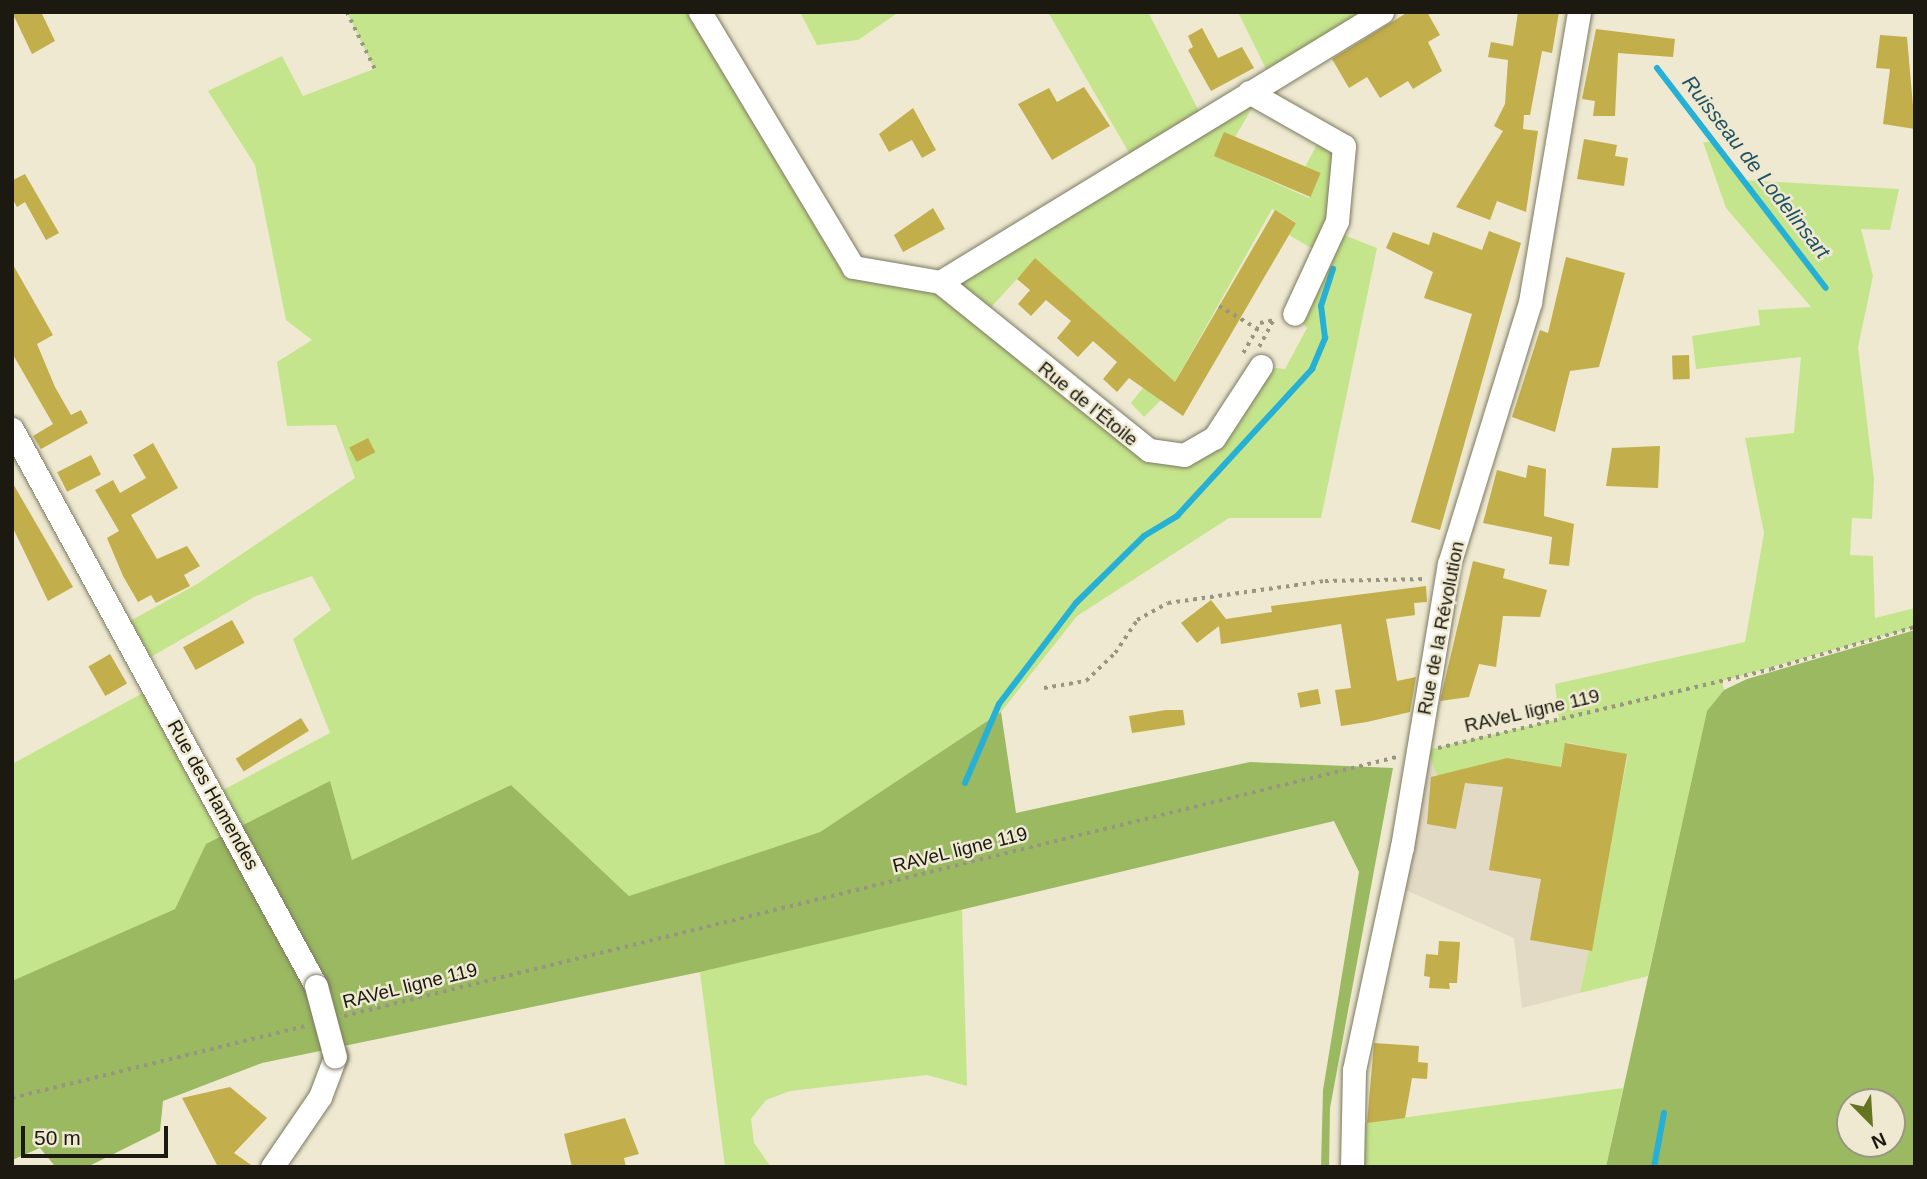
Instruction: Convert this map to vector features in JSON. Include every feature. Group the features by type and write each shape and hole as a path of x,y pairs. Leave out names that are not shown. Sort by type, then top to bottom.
{"street":[{"name":"Rue de l'Étoile","path":"700,12 853,267 940,282 1149,450 1184,455 1214,438 1262,366"},
{"path":"940,282 1382,12"},
{"name":"Rue de la Révolution","path":"1352,1167 1354,1070 1419,752 1447,579 1530,302 1579,12"},
{"path":"1249,92 1344,146 1337,221 1284,317"},
{"name":"Rue des Hamendes","path":"12,429 316,986 335,1057 320,1097 272,1167"}],"path":[{"path":"347,12 375,69"},
{"path":"1219,306 1263,332"},
{"path":"1238,361 1257,328 1284,317"},
{"path":"1263,332 1284,317"},
{"path":"1262,366 1263,332"},
{"path":"1044,688 1086,681 1115,653 1136,620 1168,603 1325,581 1447,579"},
{"name":"RAVeL ligne 119","path":"337,1018 1419,752 1771,669 1915,627"},
{"path":"12,1098 310,1025"}],"shaded area":[{"path":"1566,742 1628,755 1580,993 1522,1008 1514,938 1401,888 1427,750 1437,776 1507,758 1560,767"}],"green space":[{"path":"347,12 711,12 853,253 909,282 940,282 1232,101 1252,108 1235,137 1224,133 1215,156 1309,198 1320,174 1305,167 1322,135 1339,151 1334,207 1316,251 1289,235 1296,222 1272,209 1170,391 1144,417 1131,403 1159,368 1035,259 984,315 1099,415 1184,455 1261,366 1285,369 1307,328 1294,314 1344,235 1377,248 1321,518 1229,518 1077,616 1001,712 820,832 629,896 511,785 352,860 330,782 207,844 175,909 12,981 12,764 154,687 221,791 330,733 293,639 331,610 312,576 256,596 151,657 130,621 197,584 355,478 336,425 287,426 277,362 312,340 286,320 255,165 208,91 282,56 303,96 374,69"},
{"path":"800,12 899,12 858,40 817,45"},
{"path":"1048,12 1148,12 1201,115 1132,158"},
{"path":"1238,12 1372,12 1268,73"},
{"path":"1703,142 1714,142 1743,180 1899,189 1890,230 1861,229 1873,276 1858,347 1874,480 1872,519 1852,518 1850,555 1873,556 1875,618 1915,608 1915,627 1722,681 1724,690 1707,712 1648,976 1580,993 1628,755 1566,742 1560,767 1507,758 1437,776 1427,750 1559,719 1555,684 1745,642 1764,533 1745,438 1794,433 1801,357 1696,369 1692,336 1760,325 1758,310 1811,307 1726,208"},
{"path":"1915,630 1915,1167 1606,1167 1707,711 1724,690 1747,679"},
{"path":"1001,712 1016,813 1250,762 1393,768 1330,1108 1329,1167 1321,1167 1323,1090 1359,872 1334,821 700,972 262,1063 163,1101 160,1131 87,1167 54,1165 40,1148 12,1160 12,981 175,909 206,844 330,781 352,860 511,785 629,896 820,832"},
{"path":"962,908 967,1086 927,1075 790,1091 766,1100 751,1119 754,1143 771,1167 725,1167 700,972"},
{"path":"1623,1088 1606,1167 1352,1167 1364,1123"}],"building":[{"path":"12,12 41,12 55,41 32,54"},
{"path":"1408,12 1427,12 1440,35 1428,42 1442,71 1413,89 1408,81 1380,98 1367,77 1349,88 1332,59"},
{"path":"1518,12 1559,12 1552,53 1542,51 1530,115 1524,115 1523,129 1538,131 1526,212 1497,201 1490,220 1456,207 1503,131 1494,126 1505,104 1508,60 1488,57 1491,42 1513,46"},
{"path":"1202,28 1218,58 1242,47 1254,68 1211,91 1188,50 1193,47 1188,36"},
{"path":"1596,29 1675,39 1673,57 1618,53 1615,116 1593,116 1595,101 1582,99"},
{"path":"1880,35 1907,37 1915,129 1883,124 1890,69 1876,68"},
{"path":"1084,87 1110,126 1052,160 1018,104 1049,88 1057,102"},
{"path":"913,108 936,150 922,158 912,140 889,152 879,134"},
{"path":"1224,132 1321,173 1310,197 1214,156"},
{"path":"1584,139 1617,145 1615,156 1628,158 1624,186 1577,179"},
{"path":"25,174 59,233 46,240 25,202 17,207 12,198 13,180"},
{"path":"933,208 945,229 903,252 894,235"},
{"path":"1275,210 1296,223 1183,416 1129,378 1117,392 1103,379 1117,362 1093,341 1078,357 1057,338 1071,321 1046,300 1031,316 1018,304 1030,290 1017,279 1035,258 1175,382"},
{"path":"1489,231 1521,243 1440,530 1411,522 1472,314 1424,298 1433,272 1386,248 1393,232 1429,245 1433,232 1482,250"},
{"path":"1566,257 1625,273 1599,367 1570,371 1555,432 1512,417 1540,330 1548,333"},
{"path":"12,263 53,335 37,344 55,387 71,415 81,410 88,423 41,449 33,436 53,424 12,353"},
{"path":"1689,355 1690,379 1673,380 1672,356"},
{"path":"368,438 375,452 357,462 349,448"},
{"path":"153,443 178,488 131,515 157,559 187,546 200,566 184,575 190,586 156,603 151,595 138,602 123,576 107,538 119,531 95,490 113,480 120,493 146,478 133,455"},
{"path":"1660,446 1658,488 1606,486 1612,448"},
{"path":"91,455 101,475 67,492 57,472"},
{"path":"1528,465 1546,469 1544,516 1574,524 1569,566 1549,564 1552,537 1483,523 1497,470 1526,478"},
{"path":"12,482 73,587 48,601 12,526"},
{"path":"1473,561 1505,569 1503,578 1547,590 1540,617 1503,616 1496,667 1479,664 1469,697 1440,701"},
{"path":"1426,586 1427,602 1414,603 1415,615 1386,619 1397,681 1416,677 1410,712 1341,726 1335,690 1351,688 1341,624 1221,644 1219,626 1197,643 1181,623 1211,600 1226,619 1272,612 1271,606"},
{"path":"232,620 245,643 196,670 183,647"},
{"path":"110,654 127,683 105,696 88,666"},
{"path":"1318,689 1321,704 1300,708 1297,693"},
{"path":"1183,710 1185,725 1132,733 1129,716"},
{"path":"301,718 309,731 244,772 236,759"},
{"path":"1565,743 1627,754 1592,951 1530,940 1541,879 1489,870 1503,787 1465,783 1456,829 1427,824 1431,777 1507,758 1561,767"},
{"path":"1439,941 1460,942 1457,983 1449,983 1450,989 1429,988 1430,977 1424,976 1426,954 1438,955"},
{"path":"1374,1043 1419,1046 1418,1062 1428,1063 1427,1079 1412,1078 1405,1118 1367,1123"},
{"path":"230,1087 267,1118 234,1153 254,1167 218,1167 182,1098"},
{"path":"625,1118 639,1154 624,1158 626,1167 572,1167 564,1134"}],"waterway":[{"name":"Ruisseau de Lodelinsart","path":"1657,68 1826,288"},
{"path":"965,783 999,704 1076,603 1144,536 1177,516 1312,369 1325,338 1321,306 1333,269"},
{"name":"Ruisseau de Lodelinsart","path":"1654,1167 1664,1113"}]}
